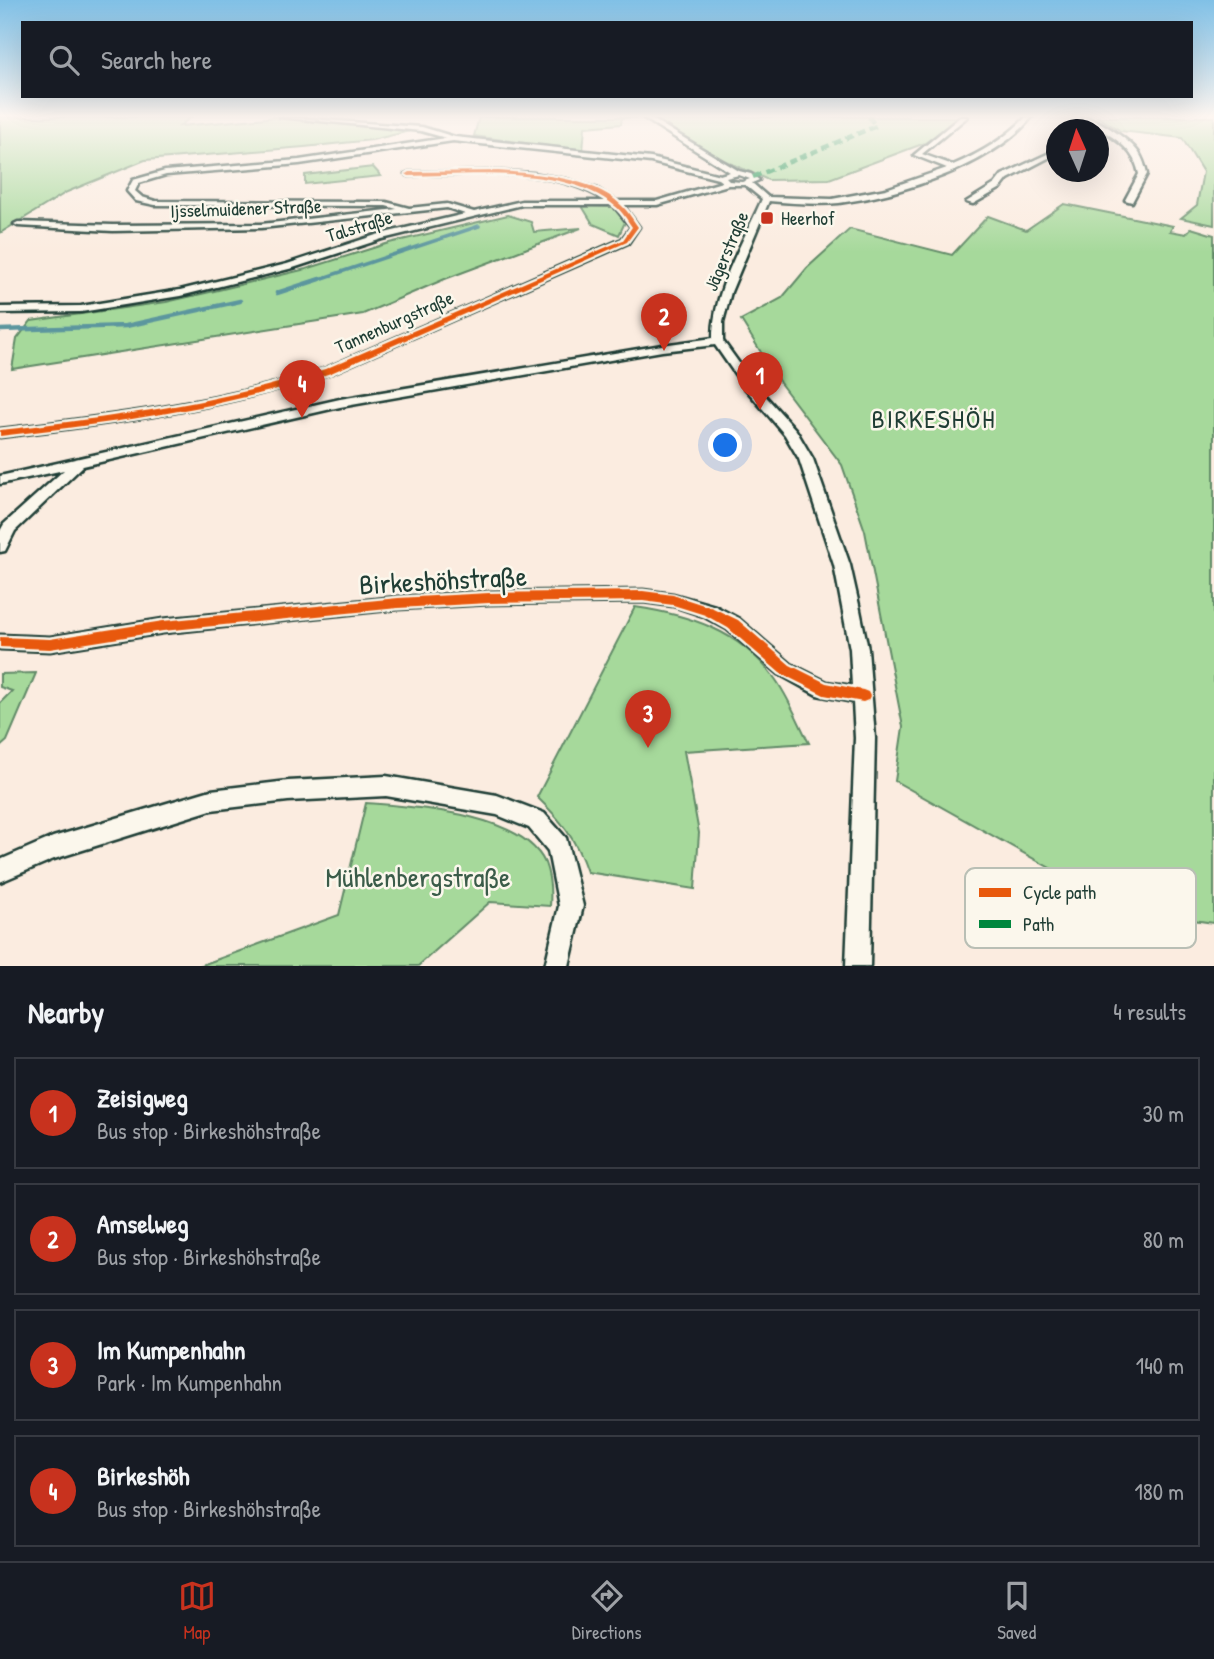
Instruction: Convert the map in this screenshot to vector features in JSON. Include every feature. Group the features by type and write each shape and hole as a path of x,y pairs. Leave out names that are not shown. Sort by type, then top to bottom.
{"street":[{"path":"298,162 164,173 136,182 131,191 139,199 155,202 386,204 406,209"},
{"path":"659,162 748,184"},
{"path":"719,162 737,173"},
{"path":"937,162 951,167"},
{"path":"766,199 813,202 860,197 961,162"},
{"path":"970,202 998,186 1005,177 1039,162"},
{"path":"1129,200 1143,174 1140,162"},
{"name":"Talstraße","path":"0,310 69,310 180,293 242,279 379,237 473,214 537,201 620,204 676,200 737,173"},
{"name":"Jägerstraße","path":"718,341 719,316 726,292 766,199 748,184 754,178 737,173"},
{"path":"408,174 508,174 564,180 593,188 620,204"},
{"name":"Tannenburgstraße","path":"0,433 196,408 256,394 328,371 625,241 635,227 620,204"},
{"name":"Ijsselmuidener Straße","path":"18,224 113,228 261,226 319,222 406,209 447,206 473,214"},
{"path":"0,480 77,465 192,435 340,404 651,349 718,341 748,384 791,433 806,459 842,565 859,649 865,738 858,966"},
{"path":"0,547 9,528 77,465"},
{"name":"Birkeshöhstraße","path":"0,642 50,644 163,626 398,603 489,598 643,596 673,600 709,611 733,624 785,669 824,689 863,696"},
{"path":"0,871 53,848 211,800 288,791 386,786 497,805 536,820 558,846 571,906 557,966"}],"green space":[{"path":"0,162 140,162 67,192 0,233"},
{"path":"728,162 874,162 829,179 768,180"},
{"path":"1197,162 1214,162 1214,225 1181,218 1197,205 1203,172"},
{"path":"373,167 381,176 305,184 305,175"},
{"path":"1064,204 1173,226 1170,231 1186,234 1191,228 1214,235 1214,923 1196,920 1196,868 1050,868 895,781 903,727 865,531 842,465 780,383 741,320 782,298 807,268 850,229 952,255 988,216 1026,230"},
{"path":"582,206 618,207 626,220 619,235 593,224"},
{"path":"508,215 531,222 534,232 581,228 445,279 363,314 12,369 17,339 31,321 166,302 306,269 389,243"},
{"path":"635,607 693,620 728,636 744,647 778,683 809,743 684,751 699,833 695,889 587,872 567,831 537,797"},
{"path":"36,673 7,741 0,747 0,703 12,691 0,687 0,674"},
{"name":"Mühlenbergstraße","path":"366,803 465,816 514,833 533,846 545,863 550,884 550,906 490,902 418,966 199,966 339,915"}],"waterway":[{"path":"320,279 479,226"},
{"path":"277,293 320,279"},
{"path":"314,281 320,279"},
{"path":"0,330 126,326 240,301"}],"marked path":[{"path":"753,177 789,162"}],"cycle path":[{"path":"0,433 125,418 207,404 288,384 328,371 625,241 635,227 619,205 595,190 566,181 499,173 409,174"},
{"path":"0,642 50,644 163,626 398,603 489,598 643,596 673,600 709,611 733,624 785,669 824,689 863,696"}],"place":[{"name":"Heerhof","path":"767,218"},
{"name":"Amselweg","path":"664,351"},
{"name":"Zeisigweg","path":"760,410"},
{"name":"Birkeshöh","path":"302,418"},
{"name":"Im Kumpenhahn","path":"648,748"}],"district":[{"name":"BIRKESHÖH","path":"934,418"}]}
